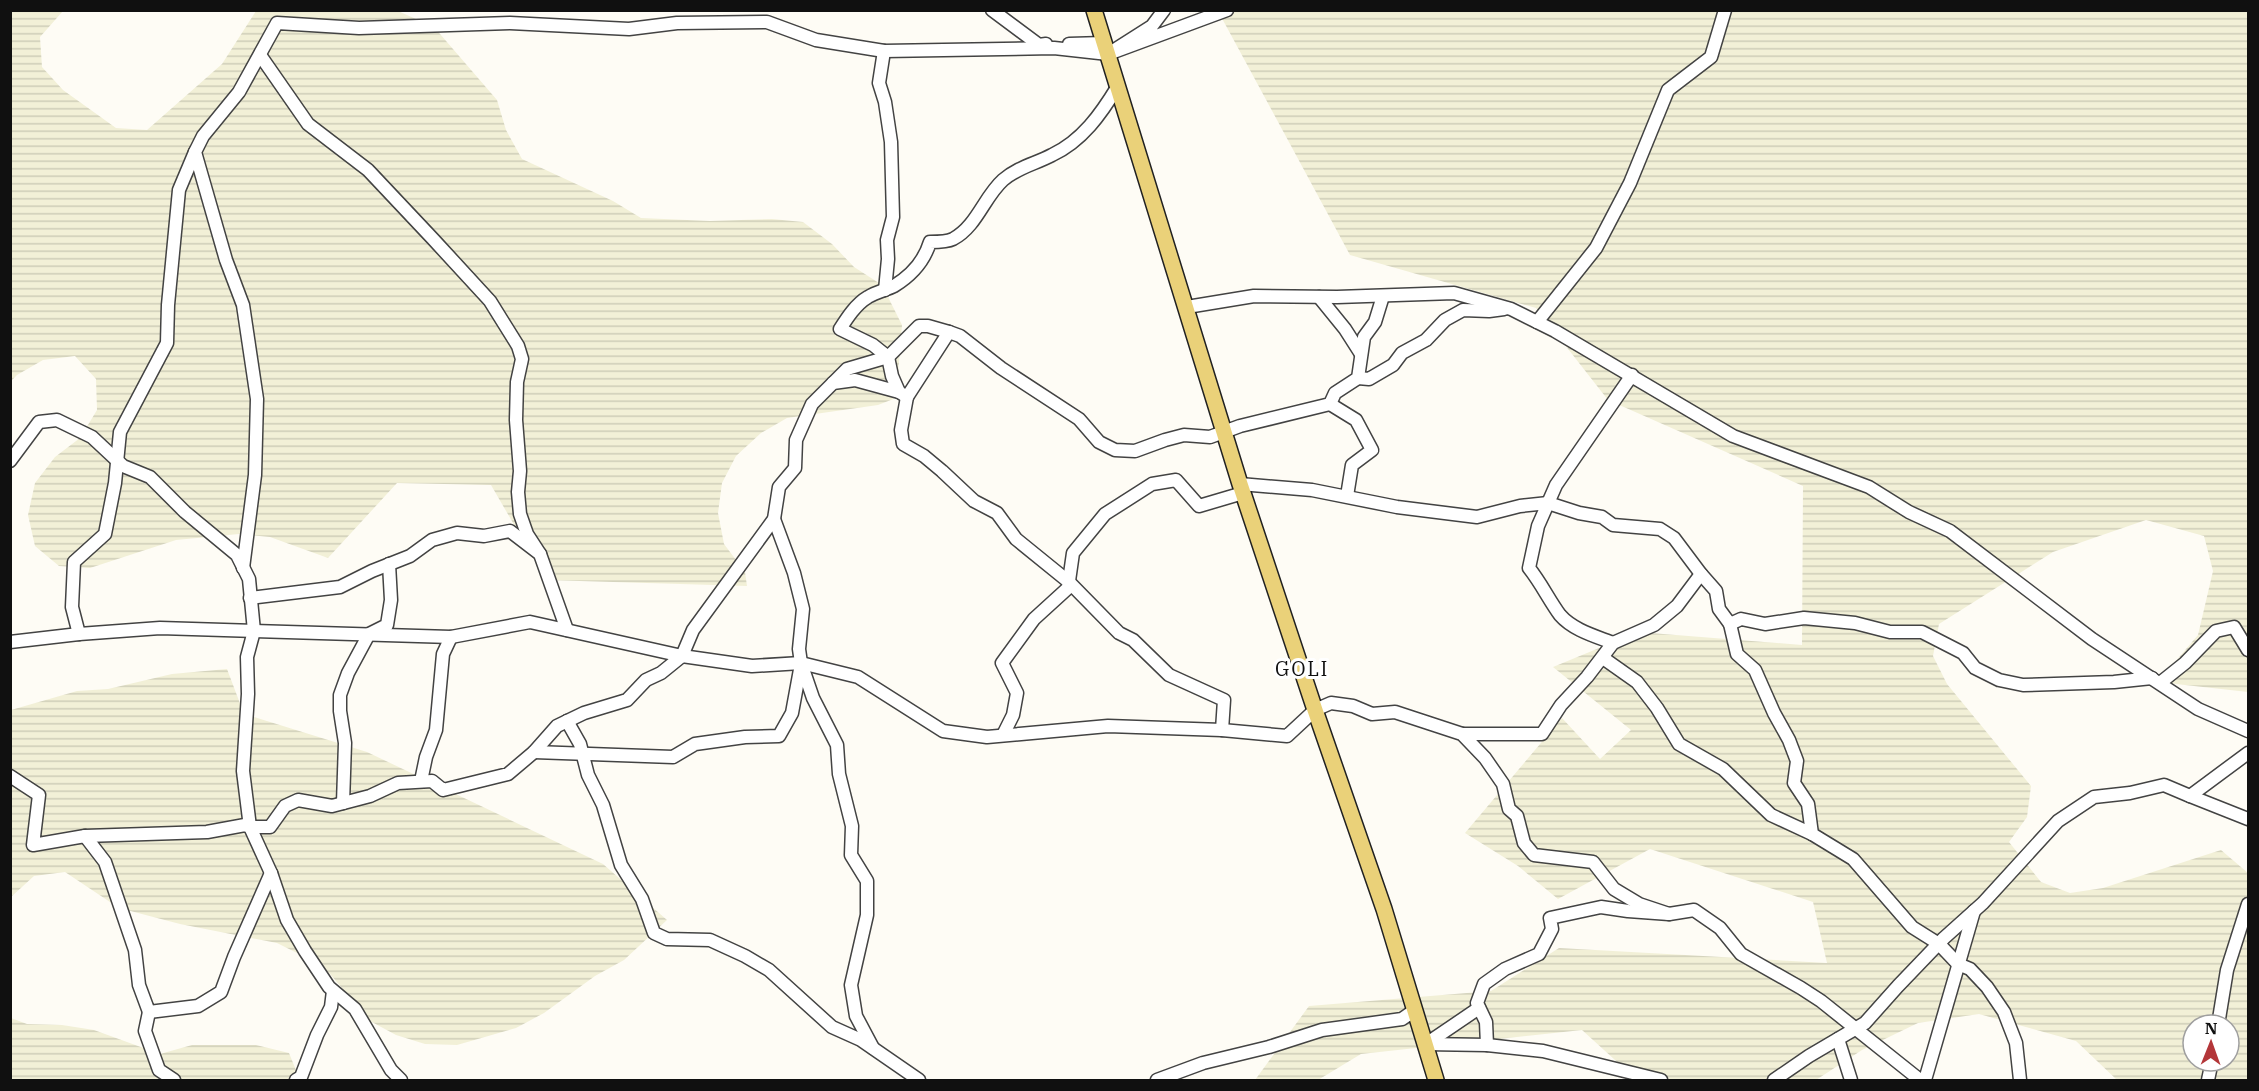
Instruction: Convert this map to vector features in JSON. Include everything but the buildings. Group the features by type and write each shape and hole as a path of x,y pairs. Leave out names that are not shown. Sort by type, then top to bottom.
{"main road":[{"path":"1094,10 1224,432 1315,710 1384,909 1436,1080"}],"street":[{"path":"79,633 72,607 74,562 105,534 118,462 120,432 167,343 179,190 203,136 239,92 284,10"},
{"path":"992,10 1039,45 1106,48 1152,26 1164,10"},
{"path":"278,23 358,28 510,23 629,29 677,23 767,22 816,40 884,51 1106,48 1227,10"},
{"path":"1537,322 1596,248 1630,183 1668,90 1711,57 1725,10"},
{"path":"884,51 879,83 885,102 891,142 893,217 887,240 885,290"},
{"path":"260,54 308,124 368,170 433,238 490,301 518,346 522,359 516,420 520,471 518,492 520,514 526,534 540,554 567,630"},
{"path":"903,394 892,376 888,357 873,345 840,329 848,316 867,297 894,286 917,268 930,242 952,240 969,225 1002,181 1021,167 1052,155 1076,140 1102,113 1118,86"},
{"path":"195,152 222,250 243,305 257,399 255,475 243,568"},
{"path":"1187,307 1254,296 1319,297 1454,293 1511,309 1632,375 1733,436 1869,487 1909,512 1950,531 2092,639 2198,709 2248,731"},
{"path":"1358,378 1364,337 1375,322 1383,296"},
{"path":"1319,297 1345,329 1361,354"},
{"path":"1330,404 1335,393 1358,378 1368,379 1393,365 1402,353 1426,340 1445,320 1463,310 1511,309"},
{"path":"534,752 673,757 695,744 745,737 779,736 792,713 801,663 803,609 794,573 774,519 778,487 795,468 796,440 812,404 847,369 888,357 919,326 928,326 960,336 1001,368 1079,419 1099,442 1115,450 1135,451 1184,435 1210,437 1301,410 1330,404 1356,420 1372,450 1352,465 1347,496"},
{"path":"949,332 903,394 901,430 903,444 924,456 974,501 997,513 1016,539 1069,582 1119,633 1133,640 1169,675 1224,700 1222,730"},
{"path":"1613,643 1582,632 1561,616 1529,568 1538,526 1556,485 1600,418 1632,375"},
{"path":"833,383 855,380 903,394"},
{"path":"10,461 39,422 57,420 92,437 123,466 150,477 185,512 237,555 249,579 254,631 247,657 248,694 243,750 243,771 250,827 271,873 287,920 333,991 355,1009 391,1070 401,1080"},
{"path":"1003,735 1013,715 1017,693 1002,663 1034,619 1068,588 1073,553 1106,514 1152,484 1176,480 1199,506 1242,488 1312,490 1397,507 1477,517 1520,506 1548,503 1579,513 1602,517 1613,525 1660,529 1674,538 1716,591 1719,609 1731,624 1737,654 1755,670 1789,740 1797,761 1794,783 1808,804 1812,834"},
{"path":"10,776 39,795 33,845 85,836 207,832 245,825 270,827 285,806 298,800 332,806 370,796 398,783 432,781 443,790 480,783 508,774 534,752 557,726 584,713 627,700 645,680 661,673 682,656 693,630 774,519"},
{"path":"250,598 340,587 410,556 432,540 457,533 484,536 510,531 540,554"},
{"path":"343,803 345,742 340,695 348,673 369,634 387,625 391,600 389,564"},
{"path":"10,642 79,633 160,628 451,637 530,622 682,656 752,666 801,663 858,677 943,731 987,737 1108,726 1222,730 1287,736 1315,710 1331,703 1353,706 1372,714 1395,712 1462,734 1542,734 1561,705 1603,658 1613,643 1654,625 1677,606 1701,574"},
{"path":"1731,624 1741,620 1765,624 1804,618 1855,623 1890,632 1922,632 1963,653 1975,668 1999,680 2023,685 2156,681 2185,663 2216,631 2234,627 2248,650"},
{"path":"422,782 426,757 436,730 443,654 451,637"},
{"path":"1603,658 1637,682 1657,708 1678,744 1722,769 1771,815 1812,834 1853,859 1912,927 1939,944 1958,964 1970,969 1987,987 2004,1012 2016,1043 2020,1080"},
{"path":"801,663 813,698 837,746 839,774 852,826 851,855 867,881 867,915 851,985 856,1016 873,1048"},
{"path":"567,721 580,744 588,775 603,805 621,866 642,899 654,933 667,939 710,940 745,956 769,970 832,1027 873,1048 919,1080"},
{"path":"1462,734 1485,758 1503,784 1509,808 1517,816 1524,843 1534,855 1593,862 1614,889 1639,904 1669,914"},
{"path":"2190,796 2248,753"},
{"path":"1774,1080 1865,1023 2058,821 2094,798 2130,794 2164,785 2248,819"},
{"path":"85,836 105,862 135,950 139,985 149,1012 145,1031 159,1070 174,1080"},
{"path":"149,1012 198,1006 221,992 271,873"},
{"path":"2220,1013 2228,970 2248,904"},
{"path":"1487,1045 1486,1022 1477,1003 1484,984 1505,969 1539,954 1552,929 1550,918 1601,907 1669,914 1694,910 1720,928 1741,954 1801,988 1920,1080"},
{"path":"1925,1080 1974,910"},
{"path":"296,1080 301,1077 317,1035 331,1007 333,991"},
{"path":"1425,1044 1479,1008"},
{"path":"1157,1080 1194,1066 1269,1047 1322,1030 1402,1019 1415,1010"},
{"path":"1838,1039 1851,1080"},
{"path":"1425,1044 1487,1045 1543,1051 1661,1080"},
{"path":"1182,1080 1194,1066"}],"shaded area":[{"path":"11,11 63,11 40,37 42,67 63,90 116,128 147,130 222,64 256,11 398,11 434,27 497,100 506,130 522,159 613,201 641,218 710,221 772,219 803,222 832,244 854,267 882,285 902,325 896,398 878,405 787,418 761,433 736,456 722,483 718,513 724,544 745,572 747,586 546,580 491,485 397,483 328,558 270,537 239,534 176,540 90,568 59,566 35,546 28,515 35,483 55,457 80,438 97,410 96,379 75,356 43,360 11,381"},
{"path":"1218,11 2248,11 2248,692 2158,682 2198,635 2213,571 2204,536 2146,520 2053,552 1939,624 1933,656 1947,684 2031,786 2027,817 2009,842 2041,882 2070,893 2103,888 2221,850 2248,873 2248,1080 2117,1080 2076,1041 1979,1014 1918,1023 1862,1050 1816,1080 1637,1080 1582,1030 1361,1054 1318,1080 1255,1080 1309,1006 1491,991 1559,948 1827,963 1813,902 1650,849 1558,899 1518,866 1465,833 1562,718 1600,759 1631,730 1553,667 1638,632 1802,645 1803,486 1608,400 1536,308 1350,255"},
{"path":"227,669 244,714 367,752 603,864 667,920 624,960 595,976 544,1013 516,1028 457,1045 425,1044 396,1035 370,1021 330,974 303,956 277,943 180,924 119,908 65,872 34,876 11,897 11,710 77,691 108,689 172,674"},
{"path":"11,1018 27,1024 62,1025 94,1030 160,1054 192,1045 256,1045 289,1053 300,1080 11,1080"}],"district":[{"name":"GOLI","path":"1302,669"}]}
